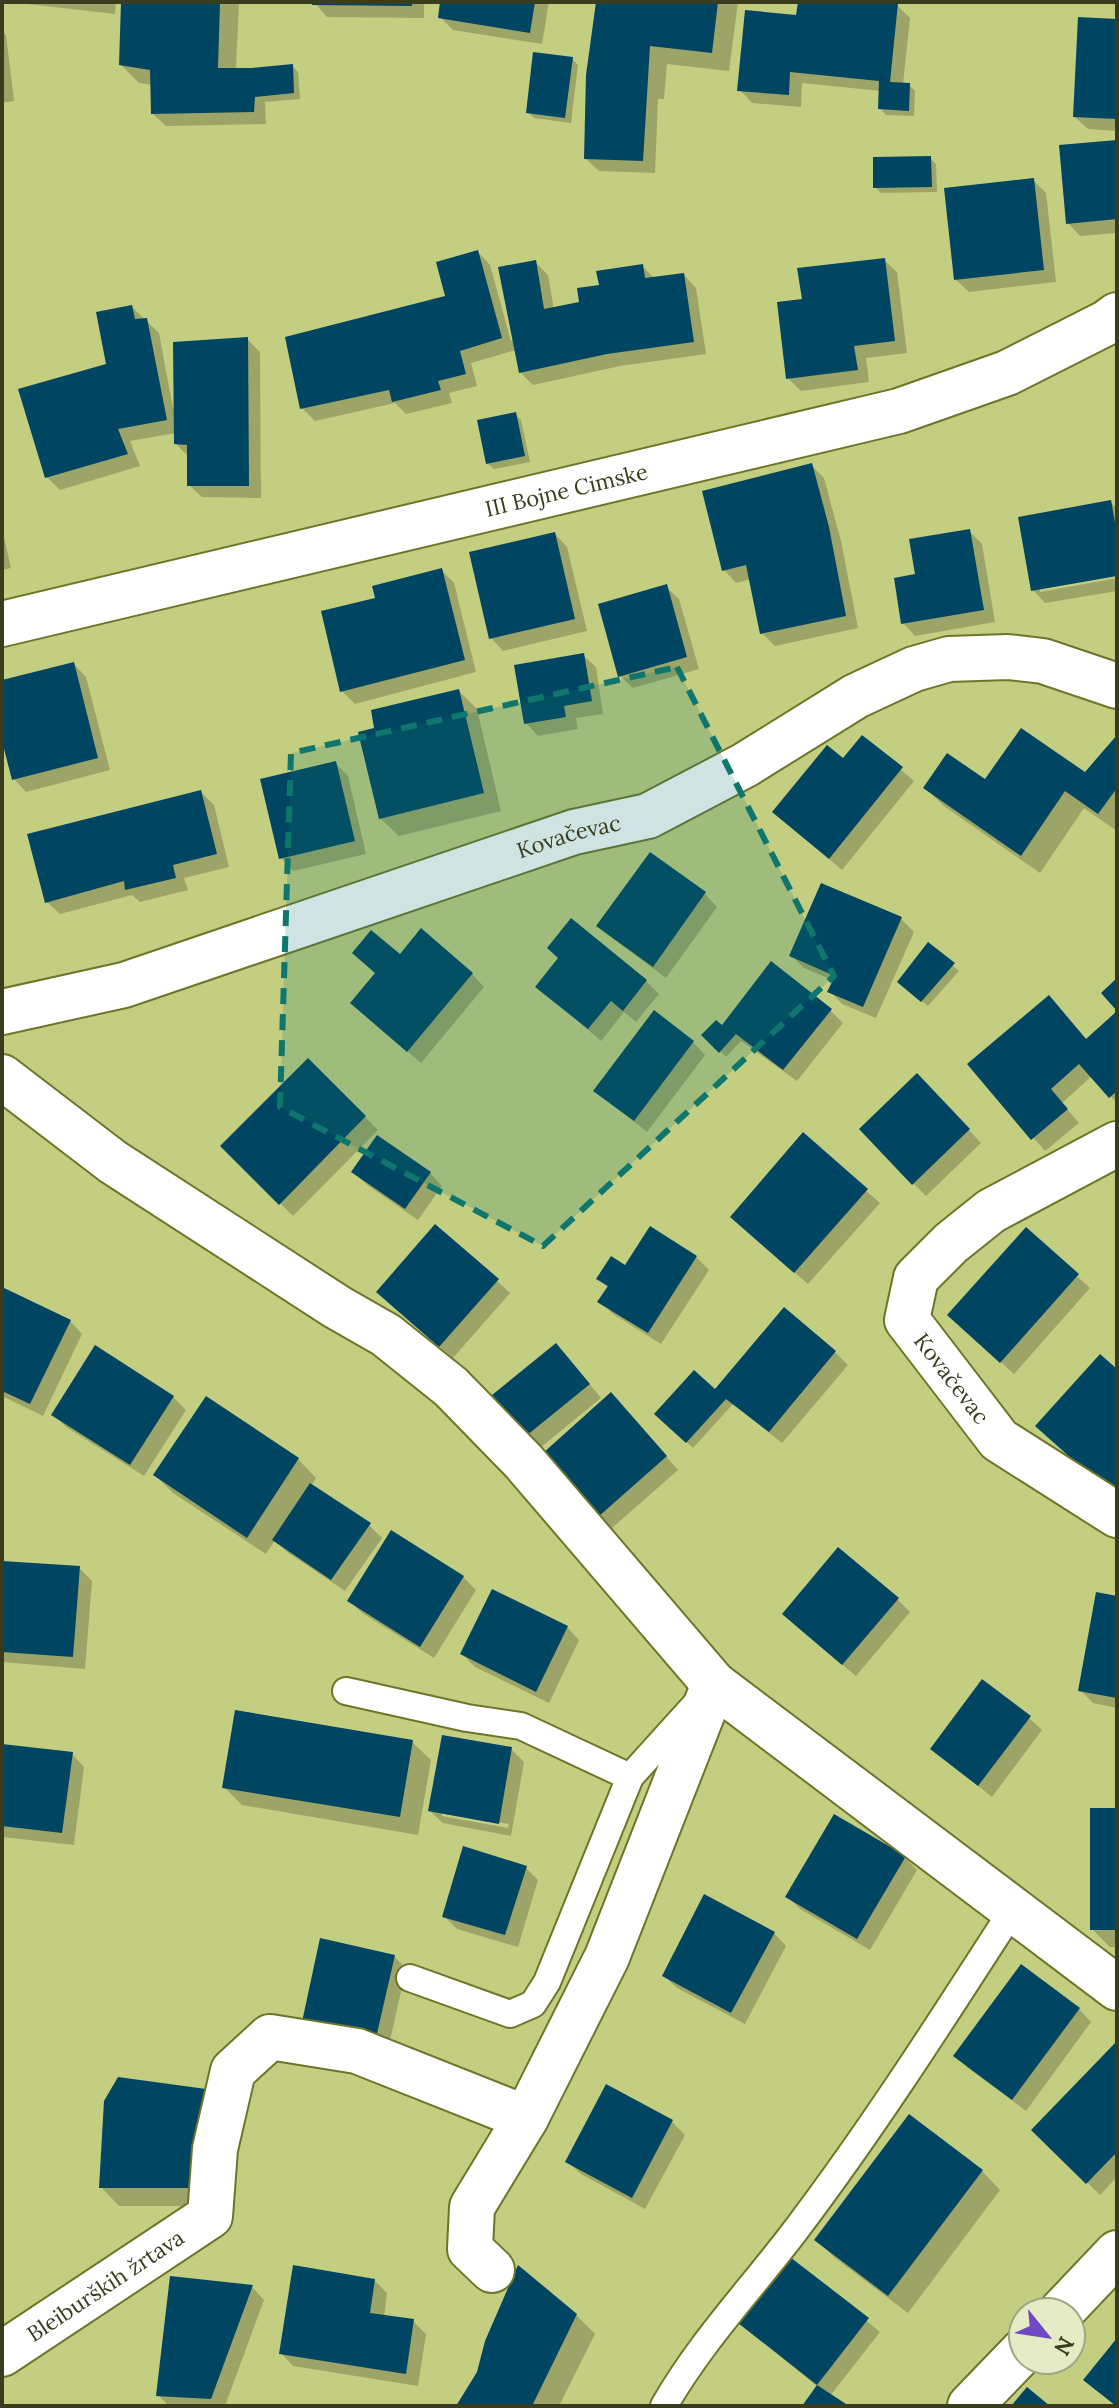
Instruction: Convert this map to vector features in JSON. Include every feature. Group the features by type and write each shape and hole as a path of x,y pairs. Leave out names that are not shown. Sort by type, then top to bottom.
{"street":[{"name":"III Bojne Cimske","path":"2,624 899,411 1007,373 1117,315"},
{"name":"Kovačevac","path":"2,1012 124,985 574,832 648,816 745,765 856,696 914,669 937,662 1008,657 1043,661 1117,686"},
{"path":"2,1077 113,1162 337,1307 386,1335 451,1387 524,1462 714,1684 1117,1988"},
{"name":"Kovačevac","path":"1117,1144 991,1211 951,1243 916,1278 907,1320 999,1440 1117,1515"},
{"path":"492,2270 470,2249 472,2207 526,2118 607,1957 714,1684"},
{"name":"Bleiburških žrtava","path":"2,2354 210,2216 215,2149 233,2071 270,2037 357,2051 526,2118"},
{"path":"1076,2296 1117,2253"},
{"path":"970,2406 1007,2368"}],"lane":[{"path":"410,1978 510,2014 533,2004 547,1982 630,1777 714,1684"},
{"path":"346,1691 467,1718 521,1726 630,1777"},
{"path":"664,2406 686,2369 797,2228 887,2105 1012,1911"}],"highlighted area":[{"path":"677,667 834,976 543,1246 280,1107 291,753"}],"building":[{"path":"121,2 220,2 218,68 293,64 294,93 255,97 254,112 151,114 150,70 119,65"},
{"path":"312,2 412,2 412,6 312,5"},
{"path":"440,2 535,2 530,33 438,18"},
{"path":"596,2 718,2 712,53 650,46 643,161 584,159 586,75"},
{"path":"798,2 898,3 890,82 910,83 909,111 878,109 879,81 790,72 789,95 737,91 745,10 796,15"},
{"path":"1078,17 1117,19 1117,119 1073,117"},
{"path":"533,52 573,57 565,118 526,113"},
{"path":"1117,140 1117,219 1066,224 1059,145"},
{"path":"931,156 932,187 873,188 873,157"},
{"path":"1034,178 1044,270 954,280 944,188"},
{"path":"478,250 502,338 460,351 466,374 438,381 441,390 392,402 389,390 300,409 285,337 445,296 436,262"},
{"path":"885,258 895,341 854,346 858,370 786,379 777,302 802,299 797,268"},
{"path":"536,260 544,309 579,302 577,288 599,285 596,271 643,264 645,278 684,273 694,342 607,354 519,373 498,267"},
{"path":"132,305 135,319 147,318 167,420 118,429 128,454 45,478 18,389 106,364 96,312"},
{"path":"248,337 249,486 187,486 187,445 174,444 173,342"},
{"path":"516,412 525,456 486,464 477,420"},
{"path":"812,463 829,527 846,616 760,634 746,565 722,571 702,491"},
{"path":"1111,500 1117,534 1117,576 1031,591 1018,517"},
{"path":"970,529 984,610 901,624 894,578 915,574 909,539"},
{"path":"555,532 575,619 489,639 469,552"},
{"path":"442,568 465,660 340,692 321,611 375,598 372,586"},
{"path":"667,584 687,657 618,677 598,604"},
{"path":"584,653 592,701 564,706 566,717 524,724 514,665"},
{"path":"74,662 98,758 12,780 2,741 2,680"},
{"path":"459,689 484,793 379,819 358,732 374,728 371,710"},
{"path":"1021,728 1085,772 1117,735 1117,788 1098,814 1065,791 1021,856 923,788 947,753 985,779"},
{"path":"862,735 903,767 829,859 772,812 827,745 843,758"},
{"path":"336,761 355,841 279,859 260,779"},
{"path":"201,790 217,854 173,865 176,878 125,890 124,881 45,903 27,834"},
{"path":"650,852 706,892 653,967 596,926"},
{"path":"821,883 902,917 863,1007 827,992 835,976 789,956"},
{"path":"571,918 647,980 623,1011 611,1001 588,1029 535,987 558,958 547,948"},
{"path":"421,928 473,973 407,1052 350,1003 375,973 352,953 371,930 400,954"},
{"path":"928,942 955,963 921,1002 897,982"},
{"path":"771,961 832,1009 783,1070 736,1034 719,1053 701,1035 716,1020 722,1025"},
{"path":"1117,978 1117,1011 1101,993"},
{"path":"1049,995 1086,1039 1117,1011 1117,1091 1109,1098 1079,1064 1051,1089 1068,1109 1031,1140 967,1064"},
{"path":"654,1010 694,1041 634,1121 593,1091"},
{"path":"308,1058 366,1116 279,1205 220,1146"},
{"path":"917,1073 970,1129 912,1185 859,1129"},
{"path":"803,1132 868,1189 794,1273 730,1217"},
{"path":"377,1135 431,1172 405,1209 351,1172"},
{"path":"435,1224 499,1279 439,1347 376,1292"},
{"path":"650,1226 697,1256 648,1333 597,1302 608,1286 596,1279 611,1256 625,1265"},
{"path":"1026,1227 1079,1274 1000,1363 947,1315"},
{"path":"2,1287 71,1320 30,1404 2,1391"},
{"path":"784,1307 836,1351 769,1432 726,1399 686,1443 654,1414 694,1370 715,1389"},
{"path":"556,1343 590,1384 526,1436 492,1395"},
{"path":"95,1345 174,1396 130,1465 51,1415"},
{"path":"1100,1354 1117,1369 1117,1484 1109,1492 1035,1426"},
{"path":"611,1392 667,1456 598,1517 542,1454"},
{"path":"206,1396 299,1458 247,1538 153,1475"},
{"path":"310,1483 371,1523 331,1580 272,1540"},
{"path":"391,1530 464,1576 420,1647 347,1601"},
{"path":"838,1547 899,1598 842,1665 782,1614"},
{"path":"2,1561 80,1566 73,1657 2,1652"},
{"path":"492,1589 568,1626 536,1692 460,1654"},
{"path":"1096,1592 1117,1596 1117,1698 1078,1691"},
{"path":"982,1679 1031,1716 978,1786 930,1749"},
{"path":"235,1710 413,1740 400,1817 222,1788"},
{"path":"442,1735 512,1747 499,1824 428,1811"},
{"path":"2,1744 73,1752 62,1833 2,1826"},
{"path":"1090,1808 1117,1808 1117,1930 1090,1930"},
{"path":"834,1814 906,1856 857,1939 785,1897"},
{"path":"463,1846 527,1866 505,1935 442,1917"},
{"path":"704,1894 775,1932 731,2013 662,1976"},
{"path":"320,1938 395,1955 376,2038 302,2022"},
{"path":"1021,1964 1080,2008 1012,2100 953,2056"},
{"path":"1117,2041 1117,2152 1086,2184 1031,2130"},
{"path":"118,2077 228,2092 212,2188 99,2188 104,2101"},
{"path":"606,2084 673,2120 632,2198 565,2162"},
{"path":"909,2114 983,2170 888,2296 814,2240"},
{"path":"790,2257 869,2318 817,2385 738,2323"},
{"path":"293,2265 375,2279 370,2313 414,2319 406,2374 279,2354"},
{"path":"518,2265 577,2314 532,2406 456,2406 477,2372 485,2341"},
{"path":"170,2276 253,2285 211,2399 156,2396"},
{"path":"1117,2338 1117,2406 1083,2380"},
{"path":"817,2385 849,2406 802,2406"},
{"path":"1027,2387 1050,2406 1011,2406"}]}
